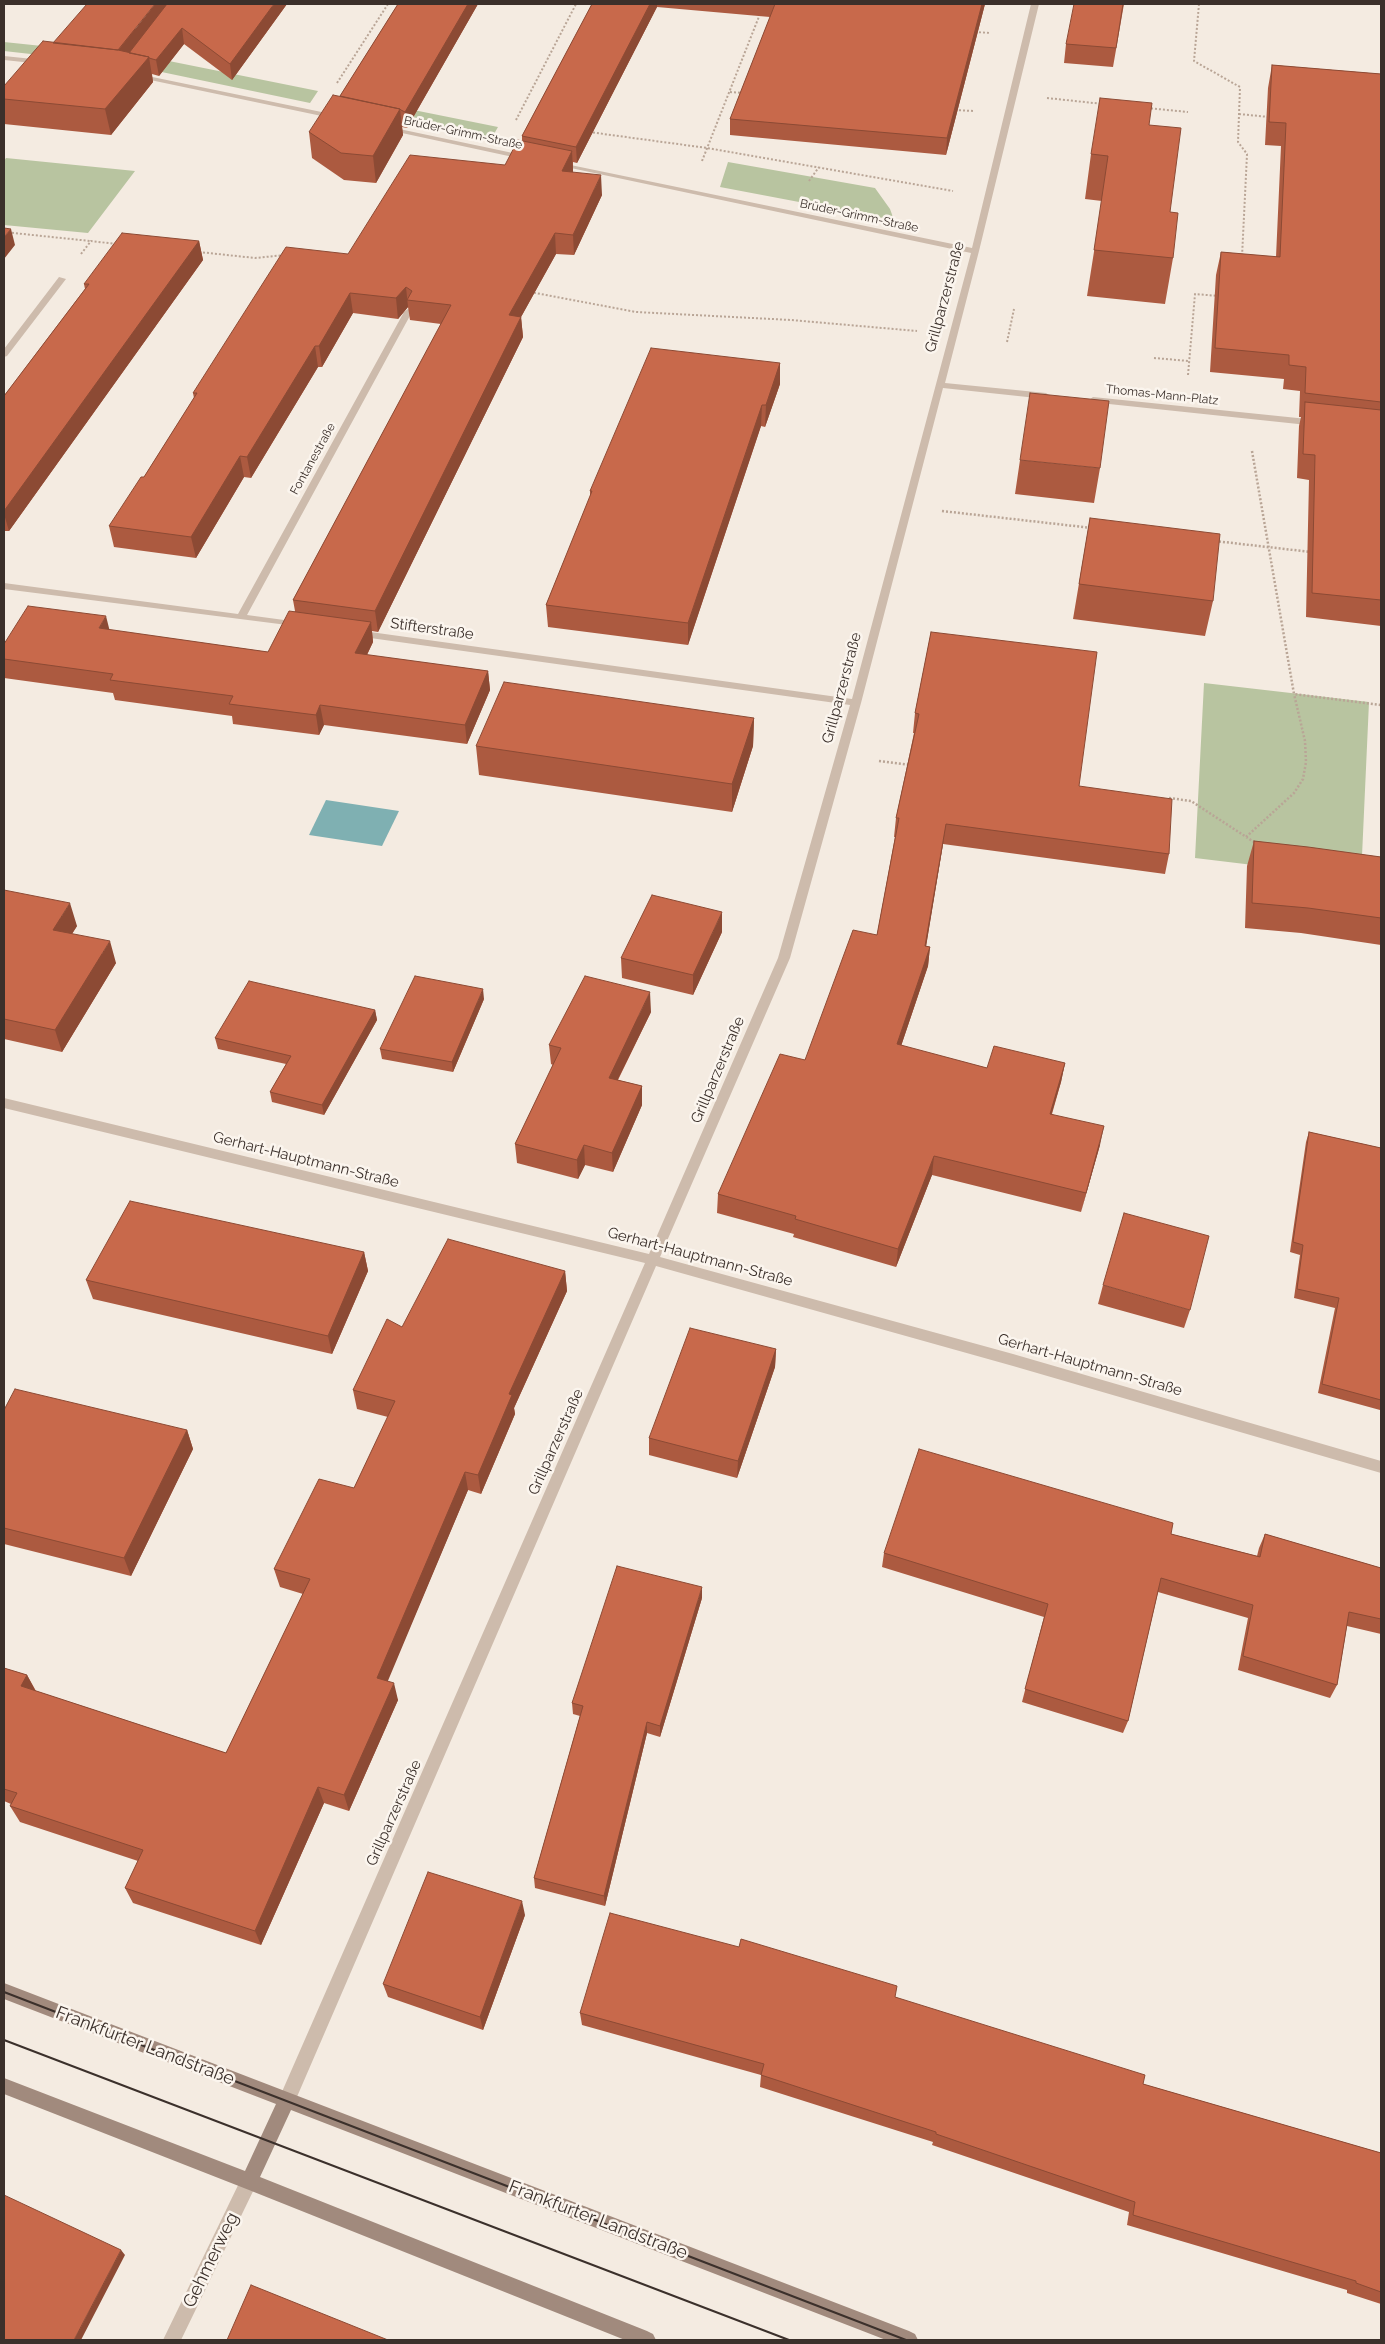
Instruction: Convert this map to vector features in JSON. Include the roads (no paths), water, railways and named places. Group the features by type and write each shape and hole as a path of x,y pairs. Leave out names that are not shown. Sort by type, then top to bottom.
{"street":[{"name":"Grillparzerstraße","path":"286,2100 784,958 856,703 908,507 975,251 1035,4"},
{"path":"4,58 50,63"},
{"path":"123,72 347,120"},
{"name":"Brüder-Grimm-Straße","path":"376,126 537,160"},
{"name":"Brüder-Grimm-Straße","path":"547,162 975,251"},
{"path":"4,354 62,278"},
{"name":"Fontanestraße","path":"241,617 408,312"},
{"path":"939,385 1054,396"},
{"name":"Thomas-Mann-Platz","path":"1082,399 1323,424"},
{"path":"4,586 309,626"},
{"name":"Stifterstraße","path":"348,632 856,703"},
{"name":"Gerhart-Hauptmann-Straße","path":"4,1103 653,1260 1013,1360 1381,1467"},
{"name":"Frankfurter Landstraße","path":"4,1991 909,2340"},
{"path":"4,2086 249,2181 647,2340"},
{"path":"249,2181 286,2100"},
{"name":"Gehmerweg","path":"172,2340 249,2181"}],"water":[{"path":"326,800 399,811 382,846 309,835"}],"tram line":[{"path":"4,1992 906,2340"},
{"path":"4,2040 789,2340"}]}
